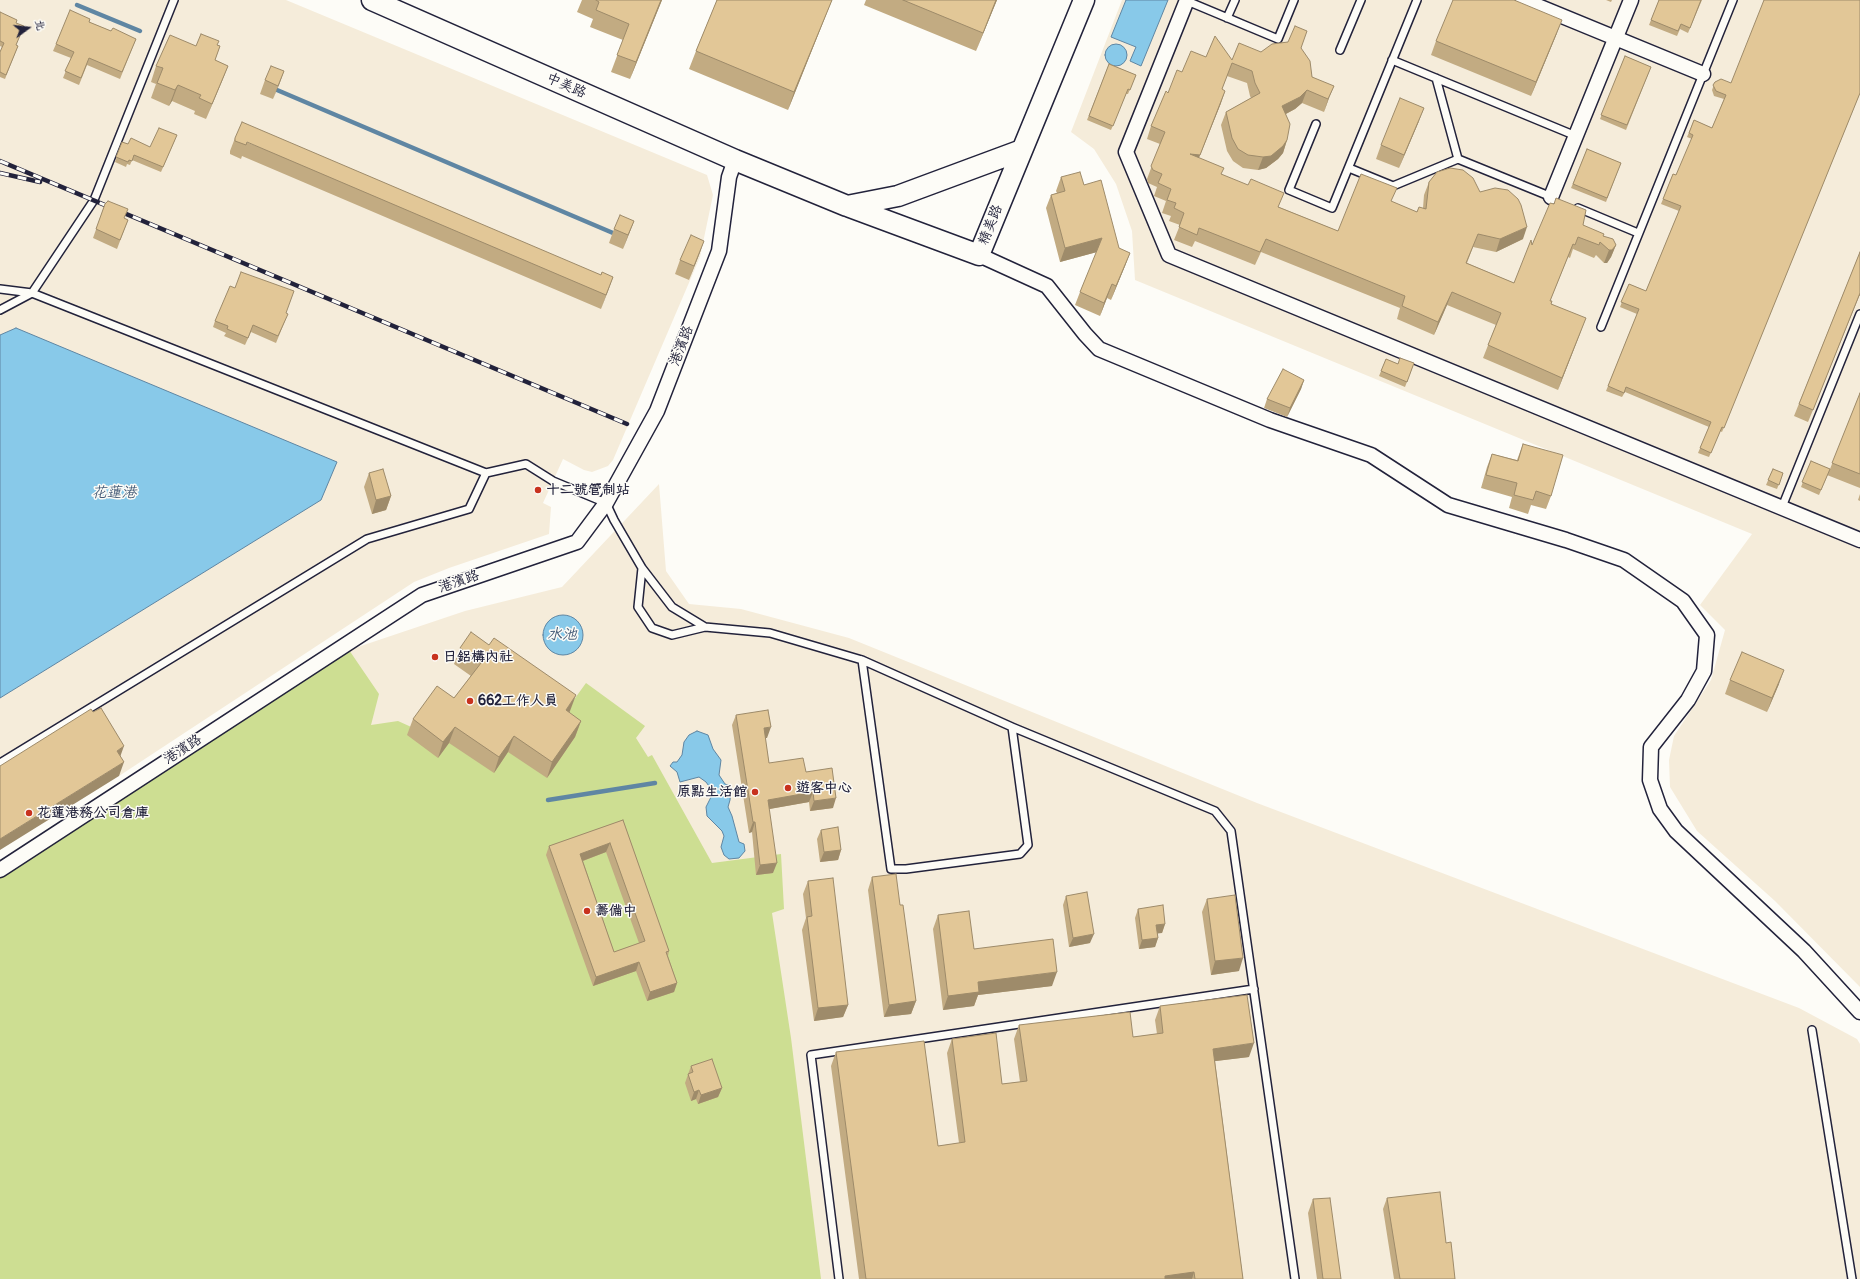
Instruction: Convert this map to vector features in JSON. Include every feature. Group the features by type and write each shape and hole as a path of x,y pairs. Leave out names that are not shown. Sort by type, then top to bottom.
{"main road":[{"name":"中美路","path":"372,0 761,171"},
{"name":"精美路","path":"761,171 847,206 979,255 1084,0"},
{"path":"847,206 898,196 1022,150"}],"street":[{"path":"1523,0 1703,74"},
{"path":"1555,199 1576,136 1631,0"},
{"path":"1187,1 1126,152 1168,255 1860,540"},
{"name":"港濱路","path":"0,870 422,595 576,542 606,503 656,411 719,251 729,177 735,160"},
{"path":"979,255 1046,286 1099,349 1270,420 1372,455 1448,506 1566,540 1624,560 1683,601 1707,635 1704,671 1688,700 1651,747 1650,780 1660,809 1676,831 1804,951 1860,1012"}],"lane":[{"path":"0,310 32,293 94,200 174,0"},
{"path":"1227,18 1235,0"},
{"path":"1187,1 1278,39 1294,0"},
{"path":"1340,50 1361,0"},
{"path":"1316,124 1289,190 1332,208 1417,0"},
{"path":"1601,326 1733,0"},
{"path":"1392,60 1576,136"},
{"path":"1436,78 1458,159"},
{"path":"1349,168 1393,186 1458,159 1555,199"},
{"path":"1573,206 1638,233"},
{"path":"0,289 32,293 486,473 526,464 553,481 606,503 614,520 642,568 672,606 705,627"},
{"path":"1782,507 1860,314"},
{"path":"0,763 367,539 469,509 486,473"},
{"path":"642,568 638,607 652,628 672,635 705,627 770,633 862,660 1012,727 1215,811 1231,831 1295,1279"},
{"path":"862,660 891,869 906,869 1020,854 1028,845 1012,727"},
{"path":"839,1279 811,1055 1254,989"},
{"path":"1812,1030 1852,1279"}],"shaded area":[{"path":"0,0 286,0 707,175 713,195 700,257 613,460 608,466 592,472 584,470 563,459 543,503 551,507 549,534 449,568 414,582 119,776 112,764 0,777 0,698 320,500 16,328 0,335"},
{"path":"1122,0 1860,0 1860,987 1775,901 1697,831 1670,787 1669,760 1674,736 1711,680 1725,630 1700,605 1752,534 1135,280 1132,231 1116,184 1094,149 1071,132"},
{"path":"659,484 666,571 689,604 741,609 849,638 1257,803 1799,1008 1857,1039 1860,1044 1860,1279 0,1279 265,706 349,650 465,611 562,587"}],"green space":[{"path":"349,650 379,694 371,725 398,721 429,735 539,748 586,683 645,726 636,738 648,757 652,755 712,863 781,854 784,909 772,913 791,1038 821,1279 0,1279 0,867 265,706"}],"water":[{"path":"1126,0 1168,0 1141,66 1130,61 1136,47 1111,37"},
{"path":"1116,44 1124,47 1127,55 1124,63 1116,66 1108,63 1105,55 1108,47"},
{"name":"花蓮港","path":"16,328 337,462 321,500 0,698 0,335"},
{"name":"水池","path":"567,615 574,618 580,624 583,635 582,643 574,652 567,655 559,655 552,652 544,643 543,631 546,624 555,616"},
{"path":"697,731 708,735 713,749 721,760 719,775 725,784 731,786 728,807 739,842 744,844 745,851 739,858 729,859 724,855 721,847 724,836 722,831 707,816 706,807 711,797 711,789 706,782 699,777 680,782 677,772 670,766 673,762 677,762 682,755 684,742 689,735"}],"building":[{"path":"596,0 661,0 636,62 617,55 629,24 596,10 599,2"},
{"path":"717,0 832,0 794,92 696,51"},
{"path":"903,0 996,0 983,33"},
{"path":"1453,0 1514,0 1562,20 1536,82 1436,41"},
{"path":"1659,0 1701,0 1690,28 1681,24 1678,31 1651,20"},
{"path":"1764,0 1860,0 1860,93 1724,428 1722,427 1711,453 1700,448 1711,422 1626,387 1624,393 1608,386 1639,309 1621,302 1629,284 1646,291 1681,206 1663,199 1673,174 1676,175 1693,135 1689,133 1694,120 1712,128 1726,95 1716,91 1713,85 1721,79 1731,83"},
{"path":"70,10 90,19 89,22 111,31 113,28 136,39 122,72 89,58 81,78 65,71 74,52 56,44"},
{"path":"0,12 17,20 16,23 24,26 16,45 18,46 6,75 0,72 0,52 4,43 0,41"},
{"path":"1295,26 1307,31 1301,48 1310,61 1312,77 1334,86 1328,99 1307,90 1300,97 1282,106 1290,124 1287,140 1283,146 1271,156 1263,157 1248,155 1238,149 1232,138 1226,112 1260,93 1255,83 1252,71 1232,63 1222,89 1225,91 1200,155 1190,154 1224,168 1221,174 1248,185 1251,179 1284,193 1278,207 1338,231 1361,174 1397,188 1391,201 1417,212 1419,207 1426,209 1429,182 1437,172 1450,168 1463,170 1473,178 1480,192 1495,188 1508,190 1518,199 1521,205 1527,227 1500,239 1478,234 1466,263 1514,283 1531,240 1532,245 1550,203 1554,204 1556,198 1586,210 1583,225 1604,234 1603,236 1613,239 1616,245 1612,250 1609,250 1600,242 1599,245 1578,237 1575,245 1573,244 1550,301 1552,301 1551,304 1586,318 1562,378 1488,345 1501,313 1452,292 1438,322 1402,306 1405,296 1266,239 1260,252 1199,228 1197,235 1179,227 1184,213 1174,208 1176,203 1167,200 1171,189 1158,183 1162,174 1153,170 1151,166 1165,132 1151,126 1166,91 1168,93 1177,70 1182,72 1191,51 1206,57 1215,36 1232,60 1239,43 1261,52 1272,44 1288,42"},
{"path":"201,34 219,41 217,45 220,46 215,60 228,66 212,104 199,98 201,95 178,85 175,90 157,83 163,68 156,66 170,35 196,46"},
{"path":"1625,56 1651,67 1627,125 1601,115"},
{"path":"1109,64 1136,75 1130,90 1128,89 1113,126 1089,116"},
{"path":"271,66 284,71 278,86 265,80"},
{"path":"1400,98 1424,108 1404,155 1381,145"},
{"path":"242,122 601,275 602,272 613,277 606,295 247,142 246,145 235,141"},
{"path":"159,128 177,135 163,167 134,155 132,161 129,160 128,162 116,157 122,142 128,144 131,138 150,147"},
{"path":"1587,149 1621,163 1607,198 1573,184"},
{"path":"1080,172 1084,185 1101,180 1119,248 1130,253 1116,286 1112,284 1104,303 1080,292 1102,238 1065,248 1051,195 1065,191 1061,177"},
{"path":"108,201 128,209 124,218 128,220 120,240 96,229 105,204"},
{"path":"620,215 634,221 628,235 614,229"},
{"path":"691,235 704,241 694,266 680,260"},
{"path":"1860,252 1860,293 1813,410 1799,404"},
{"path":"241,272 294,291 286,313 288,314 278,336 253,325 248,338 227,329 228,326 215,321 230,286 235,288"},
{"path":"1400,358 1414,363 1407,382 1381,371 1386,359 1398,364"},
{"path":"1283,369 1304,380 1290,408 1267,399"},
{"path":"1860,393 1860,474 1832,463"},
{"path":"1523,444 1563,455 1551,496 1536,491 1533,500 1514,495 1517,483 1486,475 1492,454 1518,461"},
{"path":"1811,461 1830,469 1821,490 1802,482"},
{"path":"383,469 391,496 376,500 369,473"},
{"path":"1773,469 1783,473 1779,485 1768,480"},
{"path":"471,632 489,645 494,638 576,695 566,710 581,721 552,762 514,736 499,757 455,727 443,742 413,719 437,686 454,698 481,663 460,648"},
{"path":"1742,652 1784,670 1772,698 1730,680"},
{"name":"花蓮港務公司倉庫","path":"101,708 124,746 117,751 124,762 0,839 0,766 91,709 93,712"},
{"path":"768,710 771,727 764,728 769,763 803,758 806,772 832,768 836,798 814,801 813,792 768,800 777,863 760,865 755,822 753,822 736,715"},
{"path":"623,820 669,951 666,952 677,983 650,992 639,962 596,977 549,846","holes":["610,843 645,941 614,952 580,854"]},
{"path":"838,827 841,850 824,852 821,830"},
{"path":"896,874 900,905 903,905 916,1001 889,1005 872,877"},
{"path":"833,878 848,1005 818,1008 807,917 812,916 808,881"},
{"path":"1087,892 1094,934 1073,938 1066,896"},
{"path":"1235,895 1243,958 1215,961 1207,899"},
{"path":"1163,905 1165,924 1156,925 1158,938 1142,940 1138,909"},
{"path":"969,911 974,949 1053,939 1057,972 978,982 979,992 948,996 938,915"},
{"path":"1247,995 1254,1043 1213,1049 1243,1279 1195,1279 1194,1272 1165,1276 1165,1279 866,1279 836,1052 924,1041 938,1146 965,1142 952,1039 996,1033 1002,1084 1027,1081 1019,1025 1130,1012 1133,1037 1163,1033 1160,1006"},
{"path":"712,1059 722,1088 701,1095 699,1090 694,1092 688,1074 693,1072 691,1066"},
{"path":"1440,1192 1446,1243 1451,1242 1455,1279 1400,1279 1387,1198"},
{"path":"1330,1198 1341,1279 1323,1279 1313,1199"}],"waterway":[{"path":"77,5 140,31"},
{"path":"277,90 613,233"},
{"path":"548,800 655,783"}],"railway":[{"path":"0,161 627,424"},
{"path":"0,173 40,182"}],"place":[{"name":"十二號管制站","path":"538,490"},
{"name":"日鋁構內社","path":"435,657"},
{"name":"662工作人員","path":"470,701"},
{"name":"遊客中心","path":"788,788"},
{"name":"原點生活館","path":"755,792"},
{"name":"花蓮港務公司倉庫","path":"29,813"},
{"name":"籌備中","path":"587,911"}]}
